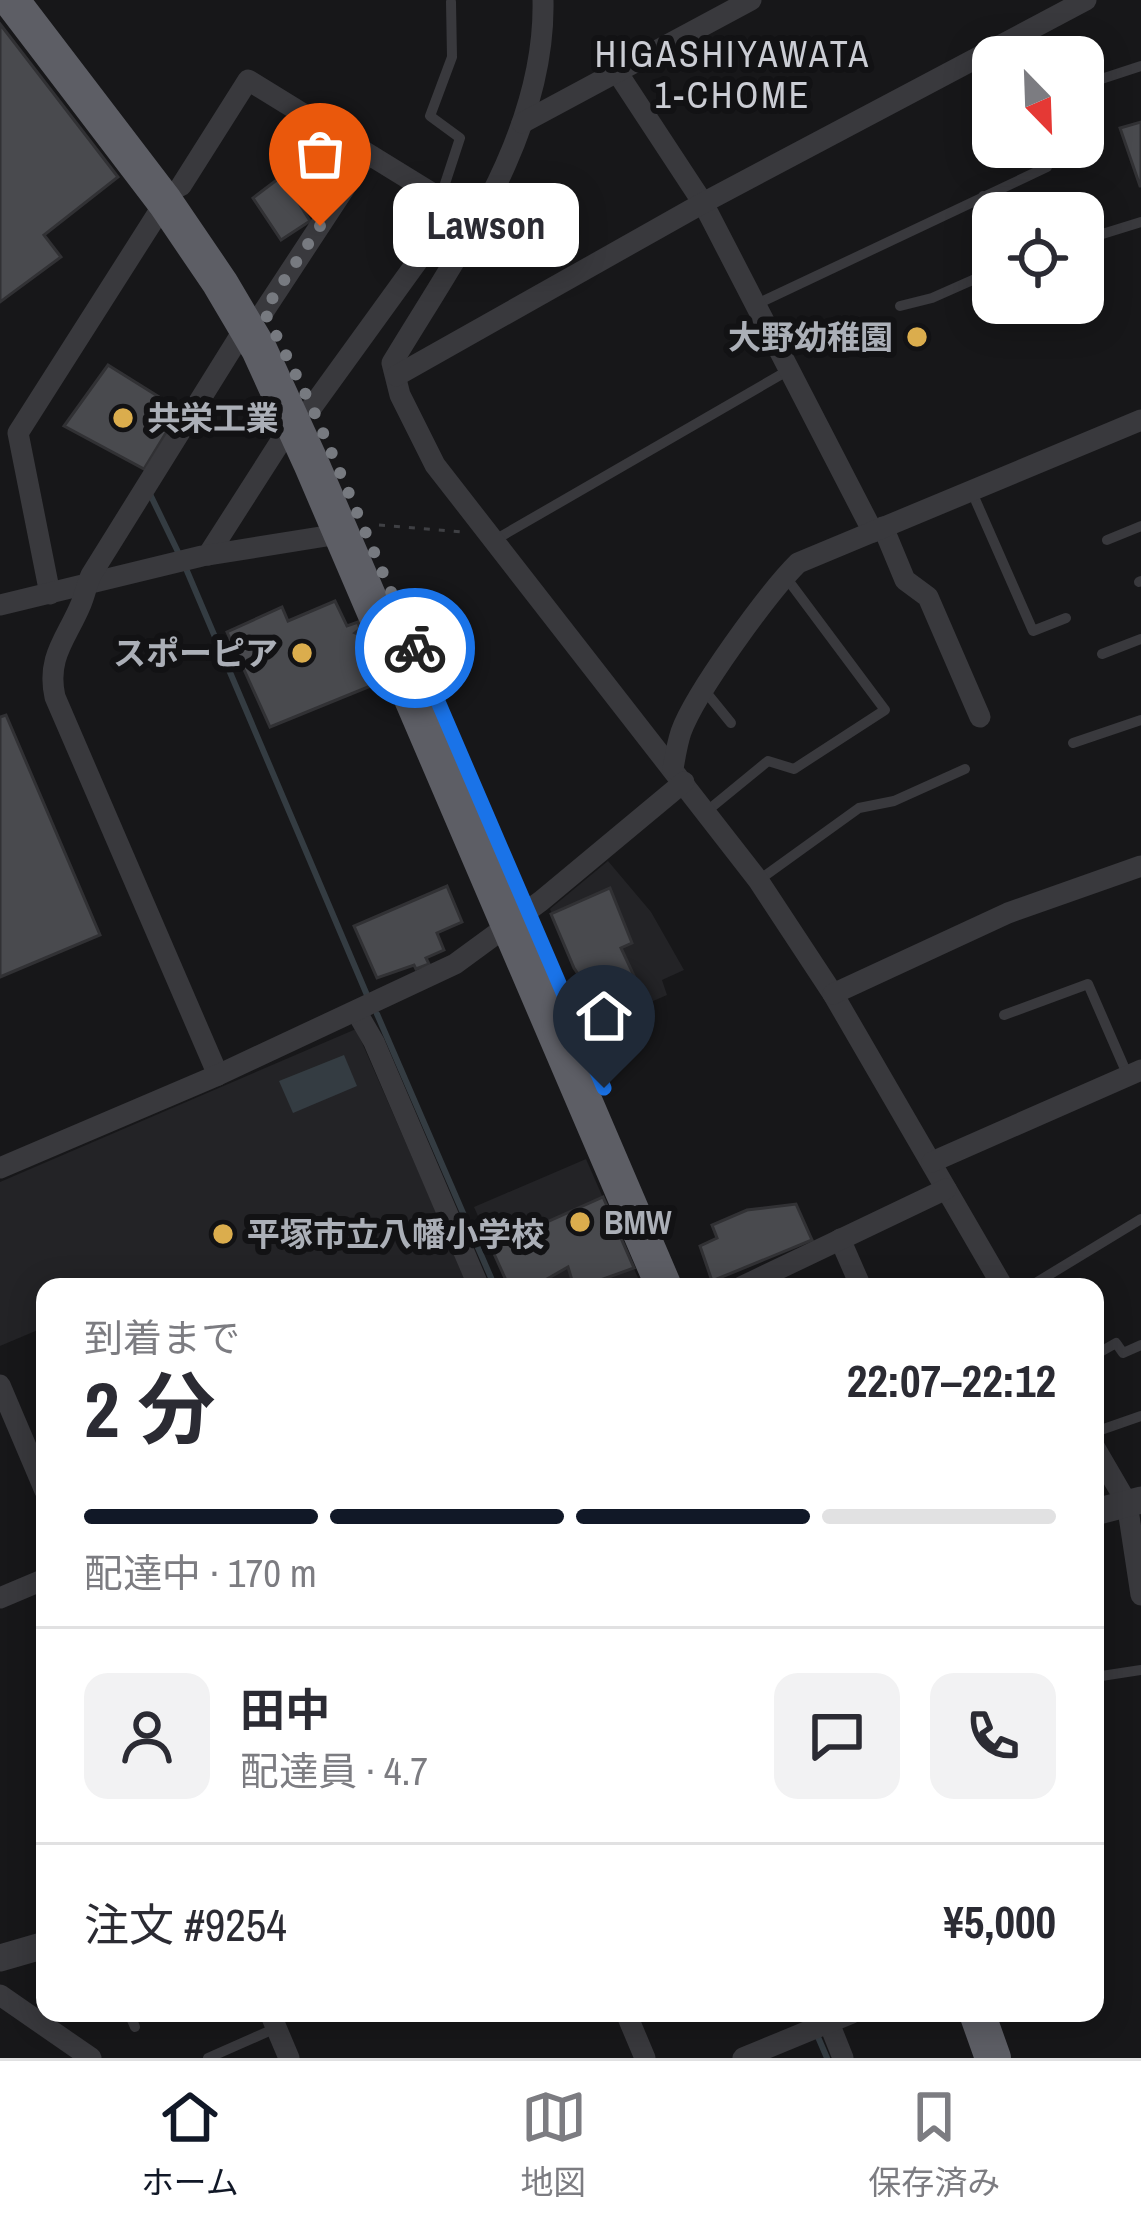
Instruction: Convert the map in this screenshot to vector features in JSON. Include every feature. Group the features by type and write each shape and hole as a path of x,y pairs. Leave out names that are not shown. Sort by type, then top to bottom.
{"highway":[{"path":"10,0 173,194"},
{"path":"40,0 255,318 303,414 518,918 660,1278"},
{"path":"303,414 340,534 686,1278"},
{"path":"955,2022 968,2058"},
{"path":"980,2022 993,2058"}],"street":[{"path":"544,0 536,70 522,124 499,182 392,363 400,395 435,465 758,880 833,994 998,1278"},
{"path":"522,124 751,0"},
{"path":"396,376 703,203 1086,0"},
{"path":"617,72 703,203 905,580 928,597 980,717"},
{"path":"50,594 18,433 248,80 456,208 303,414 208,555"},
{"path":"218,1075 50,676 54,653 82,602 86,585 255,318 367,154"},
{"path":"0,1168 218,1075 455,964 518,918 678,776 681,732 705,691 798,563 1141,419"},
{"path":"0,605 208,555 340,534"},
{"path":"833,994 1007,913 1141,866"},
{"path":"356,1011 374,1042 475,1278"},
{"path":"932,1162 1134,1073"},
{"path":"762,1278 946,1189"},
{"path":"840,1239 856,1278"},
{"path":"0,1385 36,1470"},
{"path":"1104,1460 1134,1501 1141,1595"},
{"path":"1104,1509 1134,1501"},
{"path":"0,1598 36,1583"},
{"path":"0,1958 36,1948"},
{"path":"0,1995 36,2020"},
{"path":"39,2022 91,2058"},
{"path":"274,2022 290,2058"},
{"path":"630,2022 645,2058"},
{"path":"743,2058 833,2022"},
{"path":"829,2024 843,2058"}],"lane":[{"path":"440,199 460,139 430,116 452,57 452,2"},
{"path":"1104,78 1141,66"},
{"path":"992,192 1045,168"},
{"path":"755,304 972,201"},
{"path":"1104,233 1141,222"},
{"path":"900,306 972,280"},
{"path":"490,537 789,370"},
{"path":"971,490 1033,631 1066,618"},
{"path":"1107,540 1141,526"},
{"path":"706,811 768,761 794,770 886,710 785,576"},
{"path":"1102,654 1141,639"},
{"path":"705,691 730,723"},
{"path":"1073,743 1141,720"},
{"path":"758,880 860,808 894,801 965,769"},
{"path":"1004,1015 1088,985 1134,1073"},
{"path":"1044,1278 1141,1219"},
{"path":"1104,1350 1116,1343 1123,1353 1141,1345"},
{"path":"1104,1429 1141,1416"},
{"path":"1104,1675 1141,1670"},
{"path":"132,2022 135,2027"},
{"path":"208,2058 270,2022"}],"path":[{"path":"379,525 490,537"}],"shaded area":[{"path":"608,861 651,912 684,970 662,980 667,995 600,1024 550,909"},
{"name":"平塚市立八幡小学校","path":"356,1029 465,1278 36,1278 36,1331 0,1346 0,1182"},
{"path":"344,1055 357,1086 293,1113 279,1081"},
{"name":"BMW","path":"586,1159 638,1278 505,1278 474,1207"}],"building":[{"path":"0,24 118,177 44,235 61,257 0,302"},
{"path":"1141,122 1141,186 1140,186 1120,128"},
{"path":"282,176 310,221 281,240 253,198"},
{"name":"共栄工業","path":"108,365 180,410 144,469 64,426"},
{"name":"スポーピア","path":"335,601 347,626 358,622 360,629 355,633 364,637 372,665 362,670 373,685 270,727 227,632 282,607 288,621"},
{"path":"6,715 100,935 0,977 0,717"},
{"path":"447,886 462,922 437,933 444,950 426,958 429,964 377,978 354,926"},
{"path":"610,888 632,943 621,948 636,980 594,998 574,968 551,914"},
{"name":"BMW","path":"603,1197 634,1268 606,1278 571,1278 568,1267 549,1278 505,1278 491,1247"},
{"path":"796,1204 812,1240 711,1278 700,1246 717,1238 712,1225 747,1210"}],"waterway":[{"path":"149,492 179,554"},
{"path":"187,571 367,995"},
{"path":"377,1014 491,1278"},
{"path":"818,2037 827,2058"}],"way so far":[{"path":"320,226 264,311 312,407 415,648"}],"place":[{"name":"Lawson","path":"320,226"},
{"name":"大野幼稚園","path":"917,337"},
{"name":"共栄工業","path":"123,418"},
{"name":"スポーピア","path":"302,653"},
{"name":"BMW","path":"580,1222"},
{"name":"平塚市立八幡小学校","path":"223,1234"}],"district":[{"name":"HIGASHIYAWATA 1-CHOME","path":"733,74"}],"route":[{"path":"415,648 604,1088"}]}
